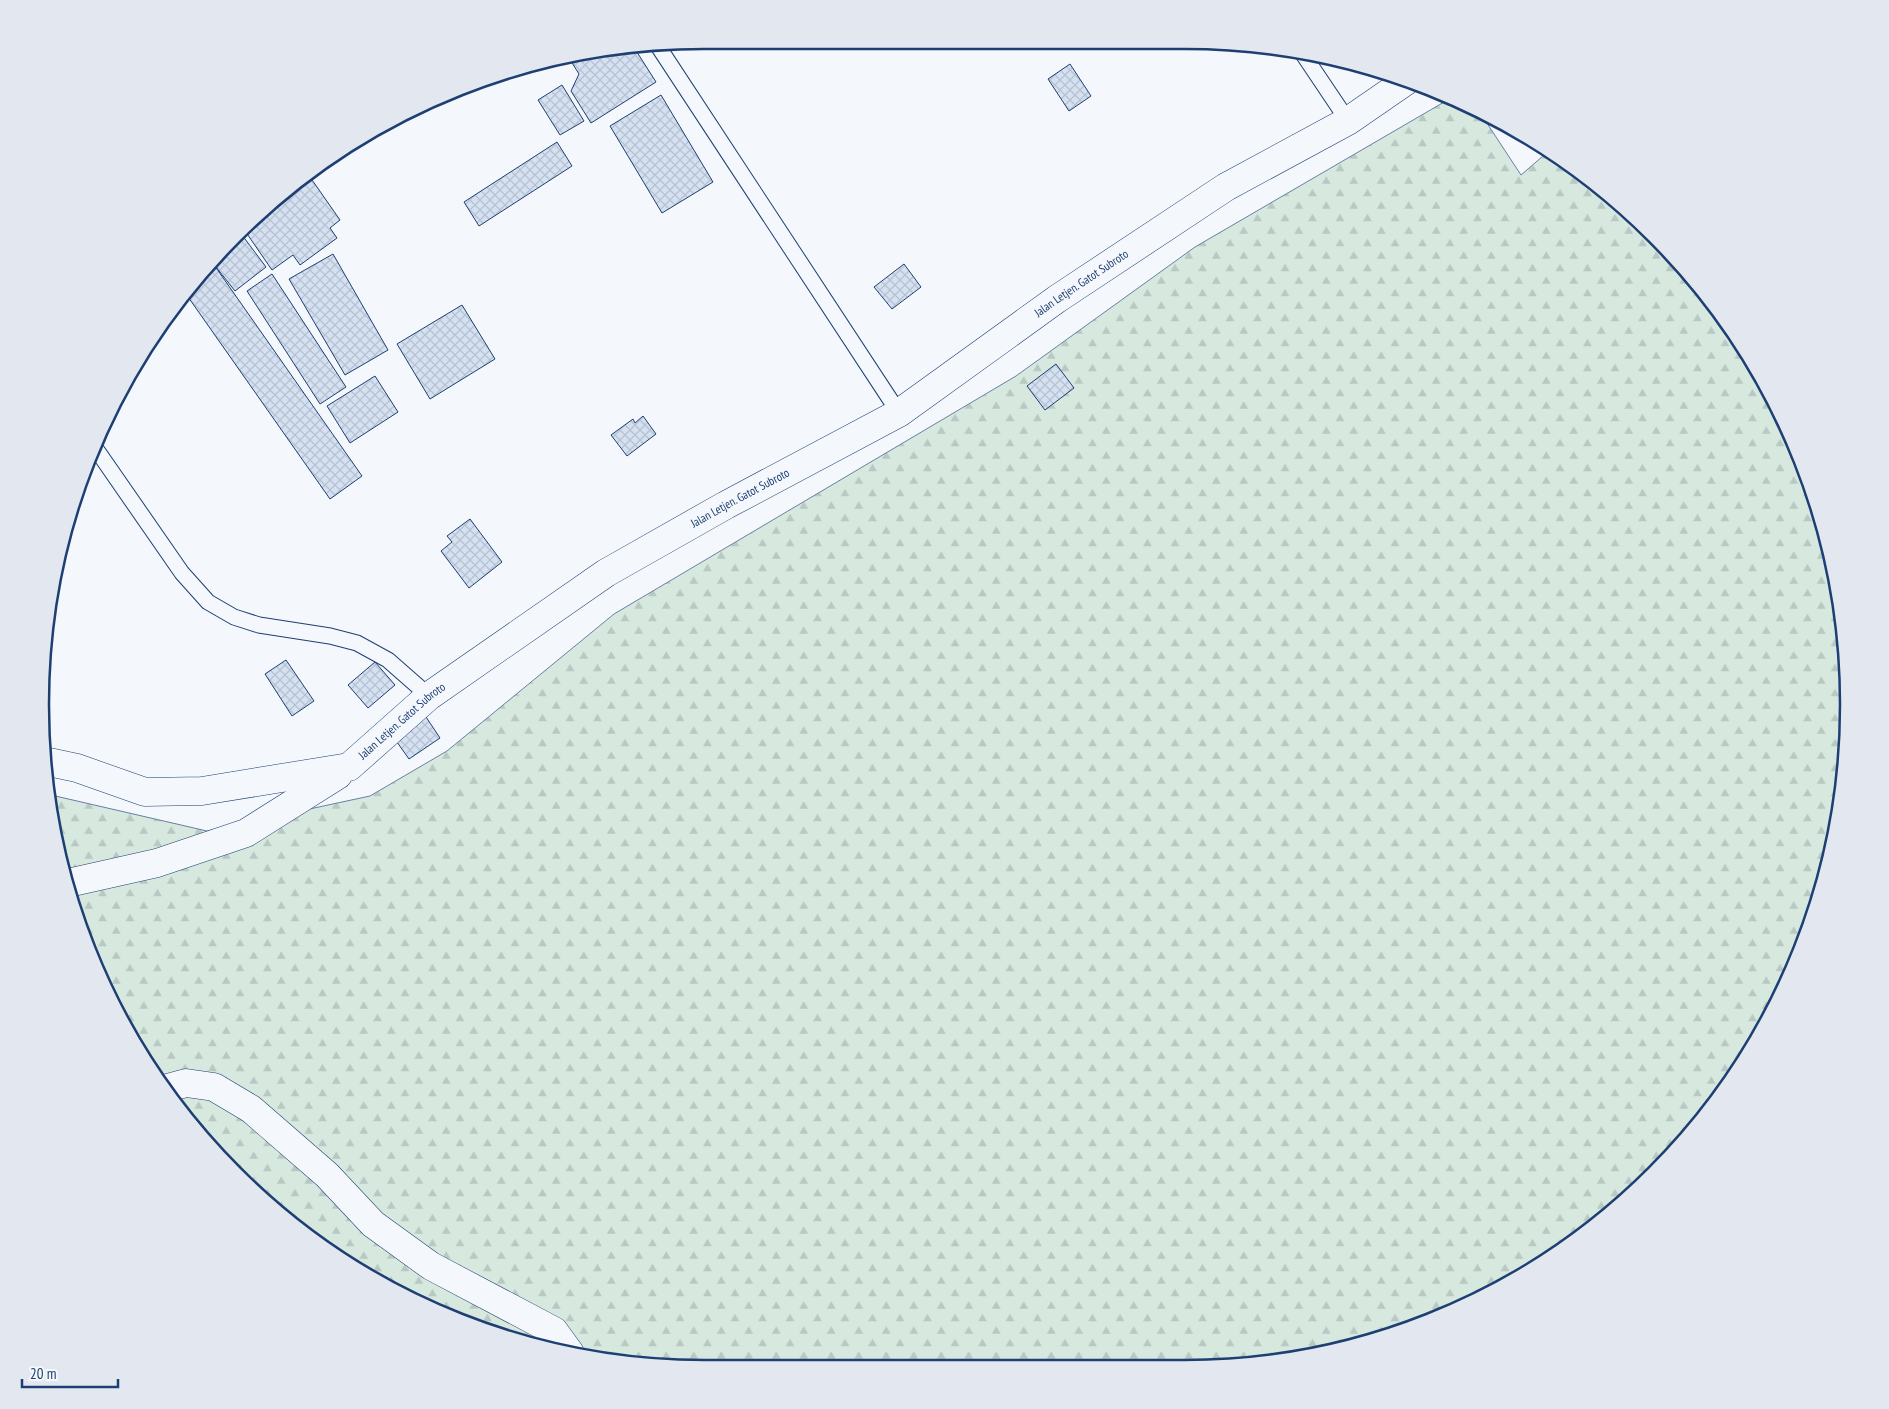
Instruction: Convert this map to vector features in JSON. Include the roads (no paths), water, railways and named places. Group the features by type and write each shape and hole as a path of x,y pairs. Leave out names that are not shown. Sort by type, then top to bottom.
{"street":[{"name":"Jalan Letjen. Gatot Subroto","path":"51,763 77,768 145,792 202,791 350,767 429,696 606,573 726,505 899,413 1057,299 1226,187 1348,121 1399,86"},
{"path":"73,881 157,863 246,832 350,767"},
{"path":"172,1087 186,1083 214,1087 252,1109 327,1175 373,1224 431,1266 554,1331 565,1345"}],"lane":[{"path":"661,50 899,413"},
{"path":"1307,60 1348,121"},
{"path":"99,454 182,573 208,602 234,617 259,625 330,636 357,643 388,660 429,696"}]}
